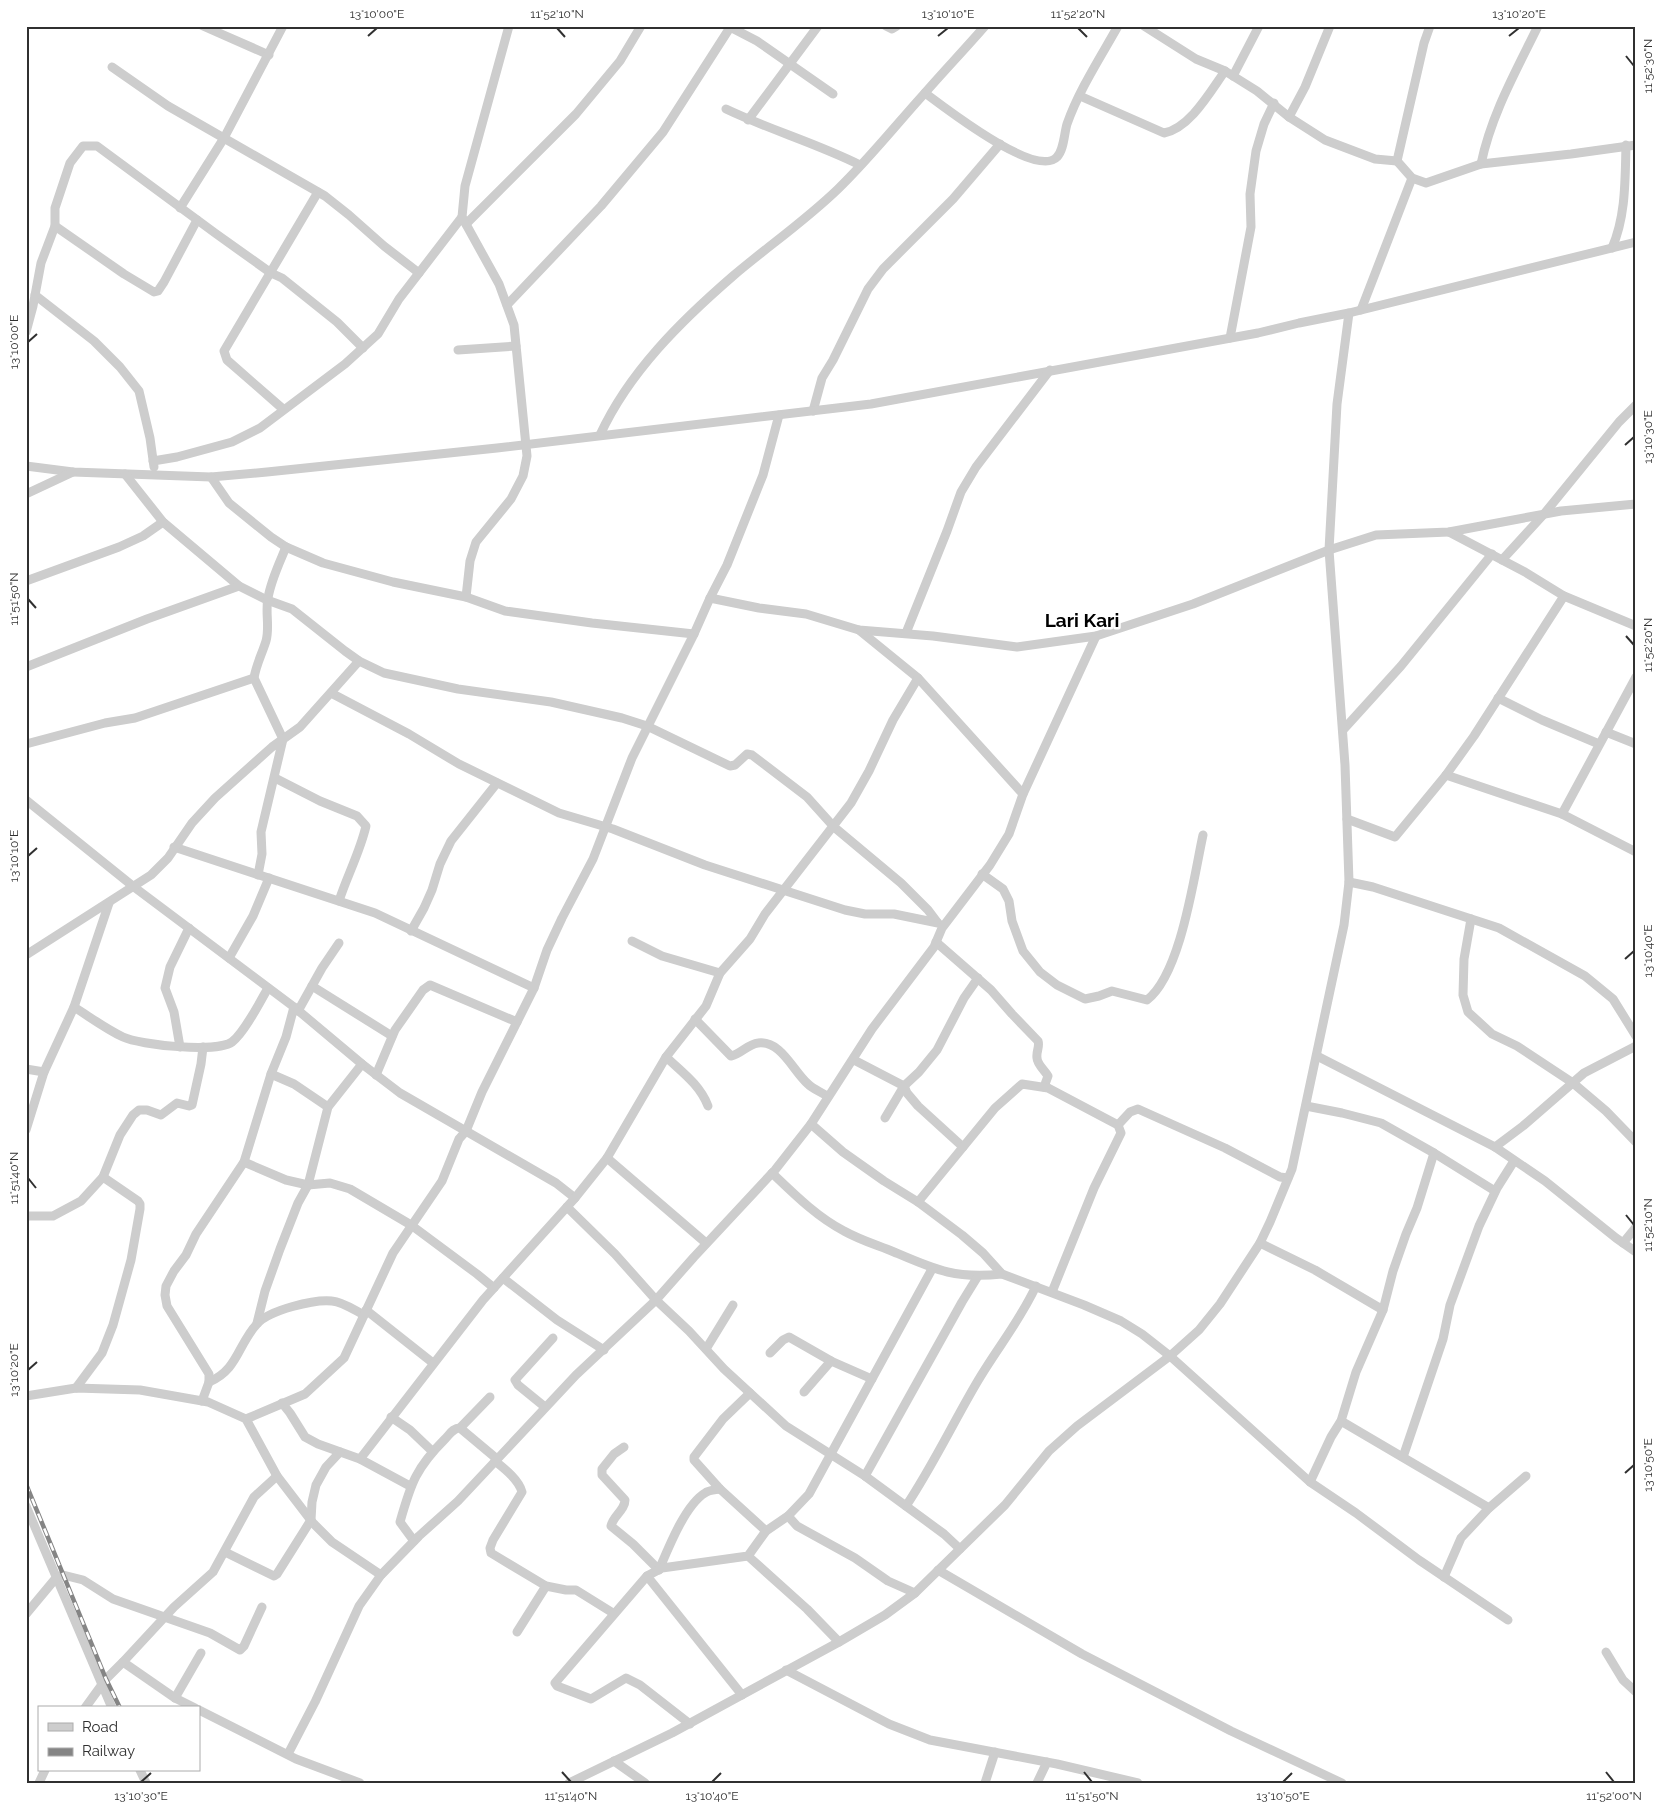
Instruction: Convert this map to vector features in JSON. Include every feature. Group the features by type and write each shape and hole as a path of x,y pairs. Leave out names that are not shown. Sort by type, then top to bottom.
{"street":[{"path":"203,26 269,55"},
{"path":"180,208 224,138 283,26"},
{"path":"466,597 470,561 476,542 510,499 523,476 527,456 514,325 499,284 464,221 465,186 508,26"},
{"path":"153,461 177,458 232,442 260,428 283,409 346,364 378,334 399,299 464,221 576,114 620,61 641,26"},
{"path":"748,120 818,26"},
{"path":"886,26 892,28 897,26"},
{"path":"600,435 611,412 653,353 688,317 733,276 803,221 839,188 888,138 985,26"},
{"path":"925,93 967,124 1000,144 1035,159 1048,162 1056,158 1060,151 1072,110 1118,26"},
{"path":"1144,26 1196,59 1233,76 1325,140 1375,159 1397,161 1412,178 1426,183 1481,164 1636,145"},
{"path":"1233,76 1259,26"},
{"path":"1290,117 1305,87 1330,26"},
{"path":"1397,161 1424,43 1430,26"},
{"path":"1481,164 1486,140 1502,99 1538,26"},
{"path":"507,305 601,206 663,132 730,27 757,41 833,94"},
{"path":"112,67 168,106 318,192 349,214 419,273"},
{"path":"1080,96 1164,134 1173,131 1195,112 1225,71"},
{"path":"1230,338 1251,227 1250,194 1256,152 1264,124 1274,103"},
{"path":"726,109 748,120 830,150 860,165"},
{"path":"812,411 822,378 868,289 883,269 953,199 1000,144"},
{"path":"1612,248 1621,219 1624,200 1626,145"},
{"path":"26,332 36,294 41,263 55,226 55,208 70,163 83,146 97,146 271,273 282,278 338,322 363,348"},
{"path":"1361,310 1412,178"},
{"path":"283,409 228,360 224,351 318,192"},
{"path":"55,226 124,274 154,292 158,291 164,282 198,220"},
{"path":"26,466 73,472 155,475 211,476 266,472 871,404 1230,338 1349,313 1636,242"},
{"path":"36,294 94,341 120,367 139,391 150,438 155,475"},
{"path":"569,1783 690,1724 839,1642 885,1615 915,1593 1005,1505 1050,1451 1077,1426 1170,1356 1199,1330 1220,1304 1260,1243 1292,1169 1344,925 1349,882 1343,730 1329,550 1337,404 1349,313"},
{"path":"458,350 516,346"},
{"path":"906,633 947,531 960,492 976,467 1050,370"},
{"path":"1502,560 1544,514 1619,422 1636,405"},
{"path":"246,1419 305,1394 344,1358 393,1253 442,1181 459,1139 466,1131 482,1092 534,988 547,950 593,858 632,758 727,565 763,475 779,415"},
{"path":"26,494 73,472"},
{"path":"125,474 164,522 239,586 267,600 292,609 359,660 384,673 458,690 551,702 622,718 648,726 730,766 735,765 748,754 752,755 807,797 834,827 901,883 928,910 939,925"},
{"path":"211,476 229,503 286,547 323,563 394,582 466,597 505,612 694,634"},
{"path":"710,598 759,608 806,614 858,630 906,633 1017,647 1096,636 1193,604 1329,550 1376,535 1449,532 1561,511 1636,504"},
{"path":"26,581 119,547 143,536 164,522"},
{"path":"1449,532 1492,554 1564,596 1636,626"},
{"path":"258,875 262,854 261,832 283,739 254,678 255,667 266,642 267,600 271,583 286,547"},
{"path":"1343,730 1401,666 1492,554"},
{"path":"26,667 147,619 239,586"},
{"path":"1347,819 1395,837 1446,775 1474,736 1564,596"},
{"path":"858,630 918,678 1024,794"},
{"path":"288,1754 315,1702 359,1606 381,1575 414,1541 458,1501 576,1374 656,1300 706,1243 772,1173 811,1124 827,1096 854,1060 872,1029 934,947 939,925 982,874 1009,834 1024,794 1096,636"},
{"path":"26,956 151,876 168,858 192,822 215,798 272,747 300,727 359,660"},
{"path":"26,744 105,723 135,718 254,678"},
{"path":"360,1459 433,1363 494,1288 576,1198 607,1158 666,1057 706,1006 720,973 750,939 765,914 785,891 851,803 870,771 893,720 918,678"},
{"path":"1562,814 1636,678"},
{"path":"331,693 393,725 459,764 558,813 644,840 705,865 845,910 865,914 894,914 939,925"},
{"path":"1498,698 1542,720 1599,744"},
{"path":"1606,732 1636,744"},
{"path":"1446,775 1562,814 1636,852"},
{"path":"275,778 320,801 357,816 366,826 364,837 339,901"},
{"path":"411,931 424,908 440,864 451,842 497,783"},
{"path":"26,800 134,887 296,1009 400,1093 556,1183 576,1198"},
{"path":"982,874 1003,889 1009,901 1012,921 1023,951 1040,972 1057,985 1086,998 1112,991 1147,1000 1153,996 1172,962 1182,933 1203,834"},
{"path":"174,847 374,913 534,988"},
{"path":"229,958 253,916 269,878"},
{"path":"1349,882 1373,886 1499,928 1585,976 1613,999 1636,1036"},
{"path":"26,1130 44,1072 74,1007 109,903"},
{"path":"1471,919 1464,959 1463,995 1468,1012 1492,1034 1517,1046 1573,1083 1606,1110 1636,1142"},
{"path":"180,1046 174,1012 165,988 170,967 189,928"},
{"path":"632,941 662,956 720,973"},
{"path":"936,942 978,978 1038,1040 1040,1046 1036,1057 1048,1076 1044,1087"},
{"path":"202,1401 210,1382 209,1374 167,1306 166,1286 206,1219 244,1162 271,1074 296,1009 339,943"},
{"path":"885,1118 904,1086 919,1072 937,1050 964,998 978,978"},
{"path":"376,1075 392,1036 423,990 430,985 518,1022"},
{"path":"312,986 392,1036"},
{"path":"74,1007 124,1038 191,1048 222,1046 231,1042 238,1034 268,988"},
{"path":"696,1019 731,1056 738,1055 755,1043 766,1042 775,1047 808,1084 827,1096"},
{"path":"1495,1148 1584,1073 1636,1046"},
{"path":"26,1216 53,1216 82,1201 103,1177 120,1135 133,1115 139,1110 147,1110 161,1115 177,1103 192,1105 202,1064 203,1047"},
{"path":"1317,1056 1495,1148 1545,1181 1636,1252"},
{"path":"666,1057 693,1082 704,1095 708,1106"},
{"path":"854,1060 904,1086 907,1093 918,1106 963,1147"},
{"path":"210,1382 221,1377 230,1367 257,1323 265,1291 280,1249 298,1204 308,1185 328,1108 362,1064"},
{"path":"26,1069 44,1072"},
{"path":"271,1074 294,1084 328,1108"},
{"path":"918,1202 995,1108 1022,1084 1044,1087 1118,1125 1121,1133 1094,1188 1052,1292"},
{"path":"1306,1106 1381,1123 1496,1191"},
{"path":"1118,1125 1130,1112 1138,1109 1225,1148 1280,1177 1288,1178"},
{"path":"811,1124 843,1152 918,1202 962,1235 983,1253 1002,1274"},
{"path":"1310,1482 1341,1420 1356,1372 1383,1310 1393,1271 1417,1208 1434,1153"},
{"path":"607,1158 706,1243"},
{"path":"1403,1457 1443,1339 1450,1305 1479,1226 1496,1191 1514,1161"},
{"path":"244,1162 286,1180 308,1185 330,1183 350,1189 411,1225 494,1288"},
{"path":"772,1173 793,1193 843,1231 932,1269 948,1273 978,1276 1002,1274 1122,1321 1170,1356 1310,1482 1508,1620"},
{"path":"76,1388 102,1353 113,1325 131,1260 140,1209 138,1201 103,1177"},
{"path":"567,1207 615,1254 656,1300 786,1426 864,1476 944,1534 960,1549"},
{"path":"1623,1243 1636,1227"},
{"path":"1260,1243 1315,1270 1383,1310"},
{"path":"690,1724 640,1685 626,1678 591,1699 555,1684 647,1576 658,1570 748,1556 766,1531 788,1516 809,1494 932,1269"},
{"path":"864,1476 978,1276"},
{"path":"503,1278 557,1320 604,1350"},
{"path":"906,1506 926,1476 976,1384 1027,1306 1036,1286"},
{"path":"257,1323 275,1312 289,1307 331,1300 365,1312 433,1363"},
{"path":"706,1349 733,1305"},
{"path":"545,1407 515,1380 554,1338"},
{"path":"770,1353 783,1340 789,1338 831,1361 872,1379"},
{"path":"804,1392 831,1361"},
{"path":"26,1396 76,1388 140,1390 208,1402 246,1419 277,1476 311,1520 332,1542 381,1575"},
{"path":"750,1393 723,1419 694,1458 696,1463 720,1489 766,1531"},
{"path":"414,1541 400,1522 410,1486 432,1451 454,1429 460,1428 490,1397"},
{"path":"282,1403 305,1437 318,1444 360,1459 410,1486"},
{"path":"391,1417 410,1430 432,1451"},
{"path":"1341,1420 1489,1508"},
{"path":"460,1428 496,1460 522,1492 490,1548 492,1553 546,1586 576,1590 613,1614"},
{"path":"624,1447 614,1454 602,1469 602,1475 625,1500 625,1505 612,1521 611,1526 633,1544 658,1570"},
{"path":"225,1552 274,1576 278,1574 311,1520 316,1484 326,1467 340,1452"},
{"path":"86,1706 101,1684 124,1662 165,1616 213,1572 254,1497 277,1476"},
{"path":"1444,1577 1461,1538 1489,1508 1526,1476"},
{"path":"658,1570 676,1532 697,1499 706,1492 720,1489"},
{"path":"26,1506 111,1706"},
{"path":"788,1516 797,1526 855,1558 888,1581 915,1593"},
{"path":"748,1556 807,1609 839,1642"},
{"path":"938,1570 1082,1654 1231,1731 1342,1783"},
{"path":"26,1614 56,1578 63,1575 82,1580 113,1599 210,1633 240,1650 244,1646 262,1607"},
{"path":"647,1576 742,1695"},
{"path":"517,1632 546,1586"},
{"path":"1606,1652 1623,1680 1636,1692"},
{"path":"175,1698 201,1653"},
{"path":"124,1662 175,1698 191,1706"},
{"path":"786,1670 889,1724 930,1740 1047,1762 1138,1783"},
{"path":"200,1710 288,1754 360,1783"},
{"path":"985,1783 995,1752"},
{"path":"614,1761 645,1783"},
{"path":"1037,1783 1047,1762"}],"railway":[{"path":"26,1484 106,1679 119,1706"}],"district":[{"name":"Lari Kari","path":"1082,620"}]}
